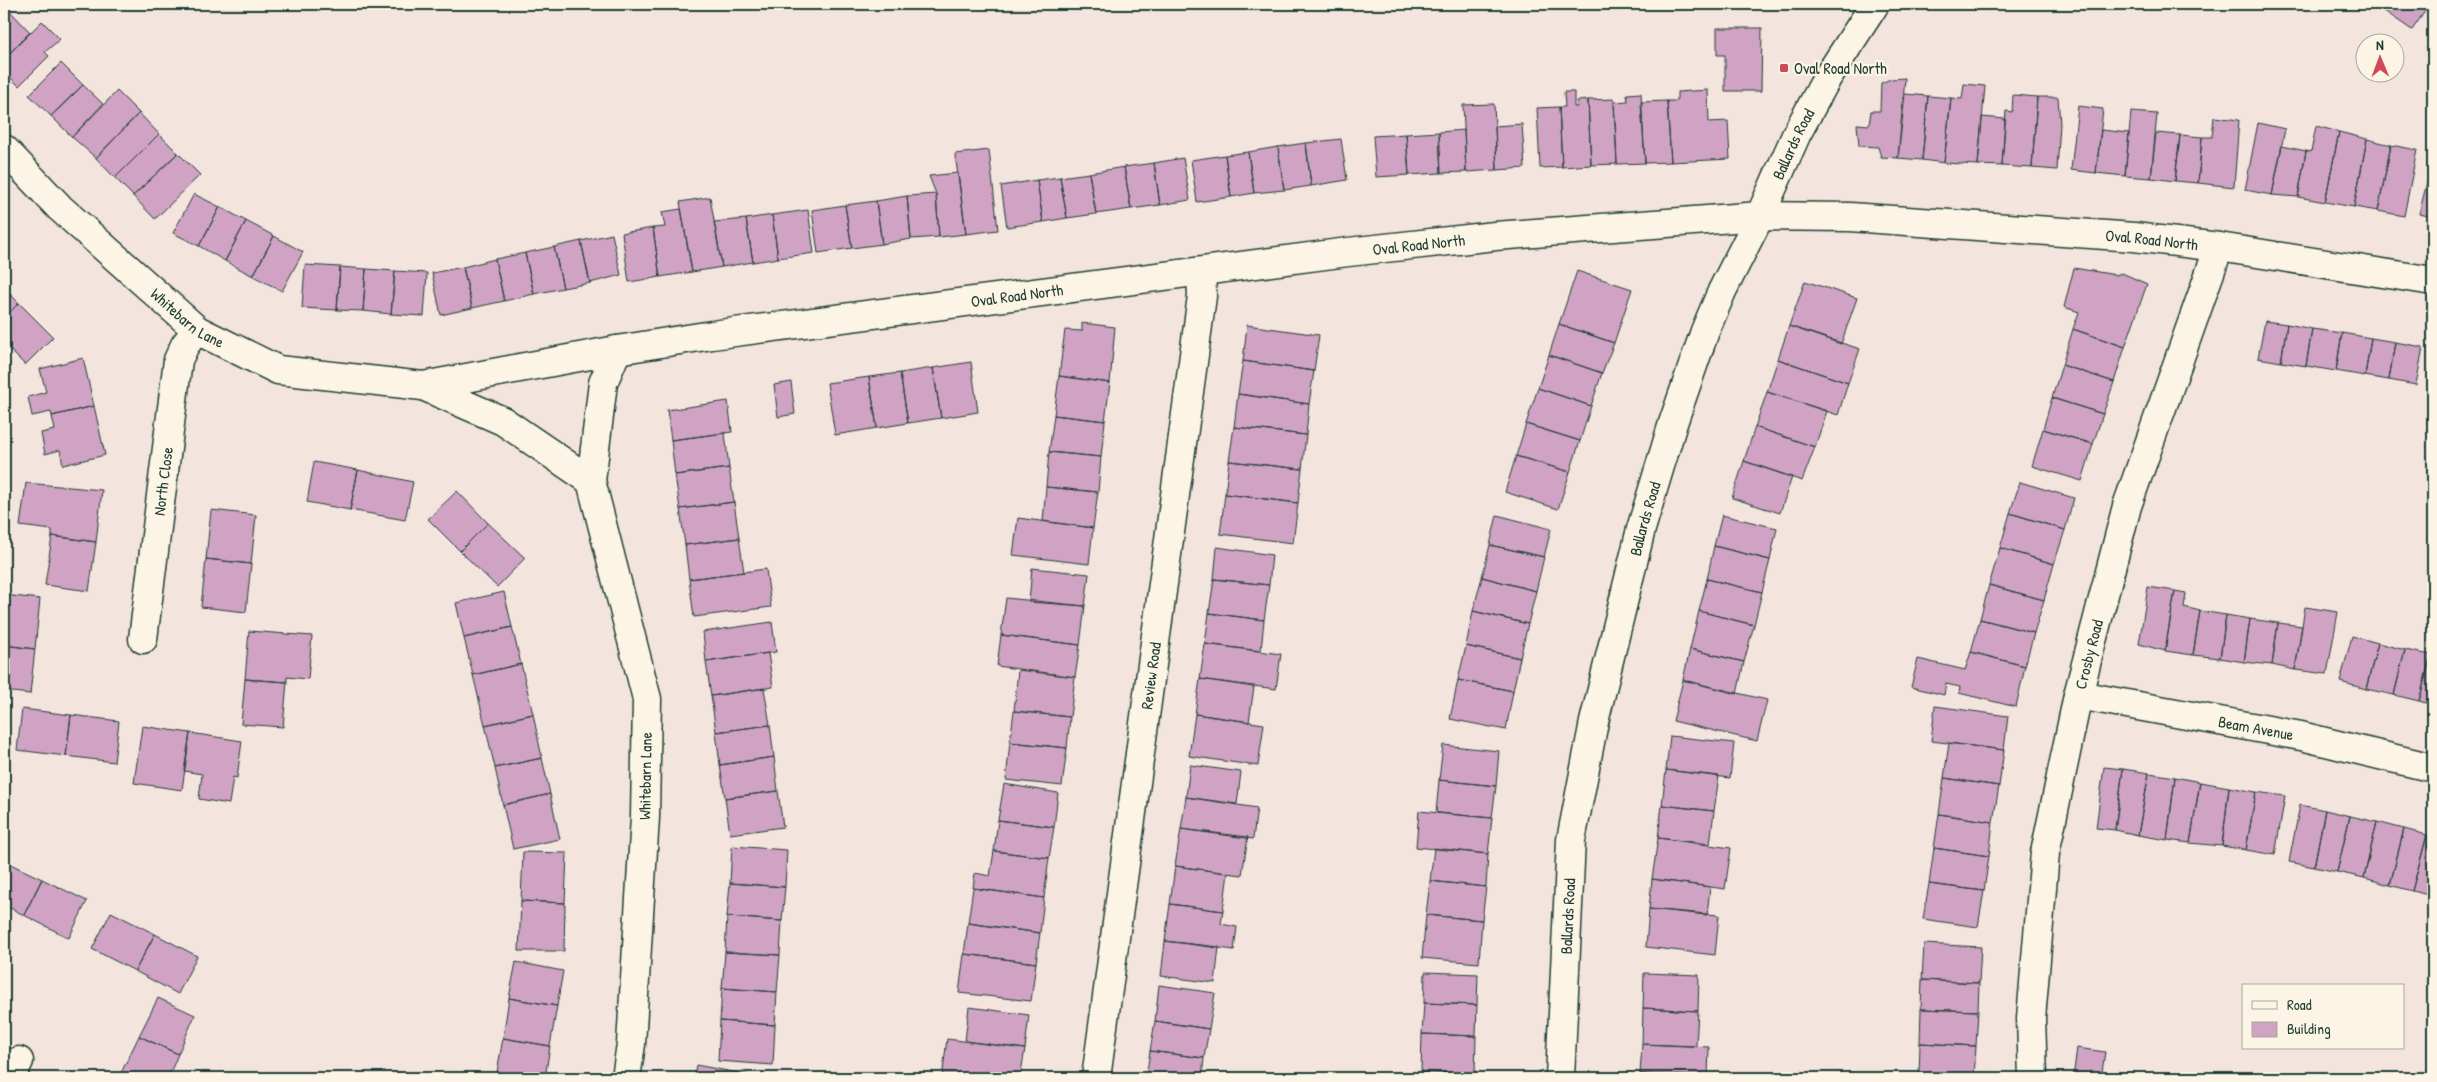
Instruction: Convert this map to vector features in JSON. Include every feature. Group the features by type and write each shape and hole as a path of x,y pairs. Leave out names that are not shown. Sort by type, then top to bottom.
{"street":[{"name":"Ballards Road","path":"1560,1078 1571,840 1605,674 1641,529 1705,331 1722,291 1760,216 1797,133 1828,78 1875,4"},
{"name":"Whitebarn Lane","path":"4,149 60,208 197,330 278,370 423,386 617,350"},
{"name":"Oval Road North","path":"617,350 741,331 1348,252 1495,236 1760,216 1867,218 2134,237 2219,247 2433,280"},
{"name":"Crosby Road","path":"2032,1078 2031,1018 2045,853 2078,695 2127,506 2219,247"},
{"name":"Review Road","path":"1096,1078 1202,296 1201,272"},
{"name":"North Close","path":"143,638 178,360 185,346 197,330"},
{"name":"Whitebarn Lane","path":"617,350 603,383 592,480 646,699 645,817 631,1044 626,1078"},
{"name":"Whitebarn Lane","path":"423,386 504,421 592,480"},
{"name":"Beam Avenue","path":"2078,695 2302,736 2433,768"}],"building":[{"path":"4,4 15,4 4,15"},
{"path":"2374,4 2430,4 2412,30"},
{"path":"9,10 30,32 4,59 4,15"},
{"path":"42,21 60,39 45,52 49,56 19,86 4,71 4,59"},
{"path":"1717,28 1762,28 1761,91 1725,91 1725,55 1717,55"},
{"path":"61,63 83,85 51,116 29,95"},
{"path":"1905,78 1898,158 1881,157 1878,147 1859,146 1857,124 1869,125 1871,111 1880,111 1881,83 1891,79"},
{"path":"1964,84 1985,86 1978,165 1944,163 1951,98 1962,99"},
{"path":"83,85 103,104 72,137 51,116"},
{"path":"1708,90 1709,122 1728,121 1730,159 1671,162 1667,101 1677,101 1677,92"},
{"path":"117,91 139,113 96,158 72,137"},
{"path":"1564,92 1574,92 1574,107 1577,107 1577,101 1588,100 1591,165 1562,167 1559,107 1565,107"},
{"path":"1641,93 1645,163 1617,164 1614,102 1628,101 1627,94"},
{"path":"1905,94 1928,96 1922,160 1898,158"},
{"path":"2013,95 2037,97 2032,168 2002,166 2006,111 2012,112"},
{"path":"1928,96 1951,98 1944,163 1922,160"},
{"path":"2037,97 2058,97 2060,124 2057,170 2032,168"},
{"path":"1614,99 1617,164 1591,165 1588,100"},
{"path":"1667,101 1671,162 1645,163 1641,102"},
{"path":"1494,104 1497,170 1466,172 1463,105"},
{"path":"2078,106 2103,109 2096,173 2071,170"},
{"path":"1559,107 1562,167 1540,168 1537,108"},
{"path":"2131,112 2157,114 2151,178 2125,176"},
{"path":"139,113 159,134 115,178 96,158"},
{"path":"1982,117 2005,119 2002,166 1978,165"},
{"path":"2214,117 2239,120 2234,187 2198,183 2202,137 2212,137"},
{"path":"2258,123 2285,129 2272,195 2245,190"},
{"path":"1522,124 1525,168 1497,170 1495,126"},
{"path":"2316,126 2339,132 2325,202 2298,197 2306,151 2311,152"},
{"path":"1464,130 1466,172 1441,173 1439,132"},
{"path":"2101,130 2129,133 2125,176 2096,173"},
{"path":"1439,132 1441,173 1409,175 1406,134"},
{"path":"2339,132 2367,139 2354,207 2325,202"},
{"path":"2156,133 2180,135 2175,181 2151,178"},
{"path":"159,134 178,153 133,196 115,178"},
{"path":"1406,134 1409,175 1376,177 1373,136"},
{"path":"2180,135 2202,137 2198,183 2175,181"},
{"path":"1341,139 1347,180 1311,186 1306,143"},
{"path":"2367,139 2391,145 2378,211 2354,207"},
{"path":"1306,143 1311,186 1284,190 1278,147"},
{"path":"2391,145 2417,150 2404,216 2378,211"},
{"path":"2282,146 2306,151 2298,197 2272,195"},
{"path":"1278,147 1284,190 1254,193 1248,152"},
{"path":"989,150 998,230 966,234 955,154"},
{"path":"1248,152 1254,193 1231,197 1225,155"},
{"path":"178,153 200,175 155,219 133,196"},
{"path":"1225,155 1231,197 1197,202 1191,160"},
{"path":"1183,158 1190,200 1160,205 1154,163"},
{"path":"1154,163 1160,205 1131,209 1124,167"},
{"path":"1124,167 1131,209 1096,214 1089,173"},
{"path":"2430,170 2433,170 2433,217 2419,214"},
{"path":"958,173 966,234 939,237 936,194 929,176"},
{"path":"1089,173 1096,214 1067,218 1060,177"},
{"path":"1060,177 1067,218 1043,222 1037,180"},
{"path":"1037,180 1043,222 1007,227 1001,186"},
{"path":"194,194 220,207 199,246 173,233"},
{"path":"936,194 939,237 911,239 907,196"},
{"path":"907,196 911,239 882,244 876,201"},
{"path":"710,197 722,267 692,272 680,202"},
{"path":"876,201 882,244 852,248 845,205"},
{"path":"845,205 852,248 818,253 812,210"},
{"path":"220,207 246,221 225,261 199,246"},
{"path":"681,209 692,272 660,277 653,228 665,227 662,212"},
{"path":"808,210 814,253 778,258 772,215"},
{"path":"772,215 778,258 753,262 746,219"},
{"path":"746,219 753,262 722,267 714,222"},
{"path":"246,221 274,236 253,276 225,261"},
{"path":"653,228 660,277 629,282 622,233"},
{"path":"612,234 621,275 590,283 581,241"},
{"path":"274,236 303,252 282,291 253,276"},
{"path":"581,241 590,283 563,288 554,247"},
{"path":"554,247 563,288 534,294 525,253"},
{"path":"525,253 534,294 504,301 495,259"},
{"path":"495,259 504,301 472,308 463,267"},
{"path":"305,265 340,267 337,310 302,308"},
{"path":"340,267 366,269 363,311 337,310"},
{"path":"463,267 472,308 441,315 432,273"},
{"path":"2074,268 2116,275 2122,273 2147,284 2125,347 2073,329 2079,312 2064,307"},
{"path":"366,269 395,271 391,314 363,311"},
{"path":"395,271 427,273 424,316 391,314"},
{"path":"1577,271 1632,289 1614,343 1559,324"},
{"path":"1805,281 1857,298 1841,344 1789,326"},
{"path":"4,288 19,303 4,318"},
{"path":"19,303 53,337 25,365 4,344 4,318"},
{"path":"2265,321 2287,324 2281,362 2258,358"},
{"path":"1082,323 1115,327 1110,383 1059,376 1065,330 1082,331"},
{"path":"1559,324 1614,343 1602,373 1549,355"},
{"path":"2287,324 2312,329 2306,366 2281,362"},
{"path":"1247,325 1319,335 1314,371 1243,361"},
{"path":"1789,326 1860,349 1848,383 1778,359"},
{"path":"2073,329 2125,347 2114,382 2062,365"},
{"path":"2312,329 2342,333 2336,371 2306,366"},
{"path":"2342,333 2371,338 2365,376 2336,371"},
{"path":"2371,338 2395,342 2389,380 2365,376"},
{"path":"2395,342 2423,347 2416,385 2389,380"},
{"path":"1549,355 1602,373 1591,406 1538,388"},
{"path":"83,358 94,406 52,416 51,412 32,416 28,397 46,392 40,369"},
{"path":"1778,359 1848,383 1838,415 1767,392"},
{"path":"1243,361 1314,371 1309,404 1238,394"},
{"path":"971,362 978,412 941,418 933,368"},
{"path":"2062,365 2114,382 2103,414 2052,398"},
{"path":"933,368 941,418 908,423 900,373"},
{"path":"900,373 908,423 877,428 869,377"},
{"path":"1059,376 1110,383 1105,421 1054,415"},
{"path":"869,377 877,428 835,435 827,383"},
{"path":"791,382 795,414 778,417 774,385"},
{"path":"1538,388 1591,406 1580,441 1526,424"},
{"path":"1767,392 1827,411 1815,447 1755,427"},
{"path":"1238,394 1309,404 1306,435 1234,427"},
{"path":"2052,398 2103,414 2093,444 2043,429"},
{"path":"728,401 732,432 671,440 667,410"},
{"path":"94,406 105,455 63,465 60,450 45,454 41,433 55,430 52,416"},
{"path":"1054,415 1105,421 1101,457 1049,452"},
{"path":"1526,424 1580,441 1570,472 1516,456"},
{"path":"1234,427 1306,435 1302,469 1229,461"},
{"path":"1755,427 1815,447 1802,481 1744,461"},
{"path":"2043,429 2093,444 2082,481 2032,466"},
{"path":"725,433 729,468 675,475 671,440"},
{"path":"1049,452 1101,457 1098,492 1046,487"},
{"path":"1516,456 1570,472 1558,509 1505,492"},
{"path":"1229,461 1302,469 1298,503 1225,494"},
{"path":"1744,461 1792,477 1780,513 1732,498"},
{"path":"314,462 358,470 350,510 307,502"},
{"path":"729,468 734,502 680,509 675,475"},
{"path":"358,470 413,482 405,520 350,510"},
{"path":"2020,482 2074,498 2065,530 2010,513"},
{"path":"26,483 102,490 96,542 52,536 52,530 20,526"},
{"path":"1046,487 1098,492 1093,528 1043,521"},
{"path":"457,491 488,523 460,551 428,519"},
{"path":"1225,494 1298,503 1293,543 1220,534"},
{"path":"734,502 739,538 685,545 680,509"},
{"path":"211,510 256,515 251,564 206,559"},
{"path":"2010,513 2065,530 2054,564 2000,548"},
{"path":"1497,515 1551,529 1544,557 1490,545"},
{"path":"1722,515 1777,528 1770,560 1714,546"},
{"path":"1018,518 1093,528 1089,564 1013,555"},
{"path":"488,523 525,558 497,587 460,551"},
{"path":"52,536 96,542 89,591 45,585"},
{"path":"739,538 744,572 689,579 685,545"},
{"path":"1490,545 1544,557 1536,591 1482,577"},
{"path":"1714,546 1770,560 1762,592 1707,579"},
{"path":"1217,547 1272,555 1269,585 1214,579"},
{"path":"2000,548 2054,564 2044,600 1989,585"},
{"path":"206,559 251,564 246,612 201,607"},
{"path":"1032,568 1089,574 1085,606 1029,602"},
{"path":"766,569 771,607 694,617 689,579"},
{"path":"1482,577 1536,591 1528,624 1473,611"},
{"path":"1214,579 1269,585 1264,620 1209,613"},
{"path":"1707,579 1762,592 1754,625 1699,611"},
{"path":"1989,585 2044,600 2034,633 1980,619"},
{"path":"2148,587 2175,591 2165,651 2139,644"},
{"path":"2175,591 2186,593 2184,607 2200,611 2193,655 2165,651"},
{"path":"504,592 512,627 464,638 456,603"},
{"path":"4,595 40,599 35,649 4,645"},
{"path":"1006,598 1085,606 1080,645 1001,635"},
{"path":"2305,607 2338,612 2327,674 2295,670"},
{"path":"1473,611 1528,624 1520,658 1466,646"},
{"path":"1699,611 1754,625 1744,662 1690,649"},
{"path":"2200,611 2226,615 2220,658 2193,655"},
{"path":"1209,613 1264,620 1261,651 1205,644"},
{"path":"2226,615 2250,619 2244,662 2220,658"},
{"path":"1980,619 2034,633 2025,666 1971,652"},
{"path":"2250,619 2278,623 2272,665 2244,662"},
{"path":"772,622 776,652 706,662 703,632"},
{"path":"2278,623 2302,626 2295,670 2272,665"},
{"path":"512,627 521,664 473,675 464,638"},
{"path":"249,631 312,636 308,679 287,677 287,682 245,679"},
{"path":"1001,635 1080,645 1075,677 997,666"},
{"path":"2352,636 2378,643 2366,689 2340,682"},
{"path":"2378,643 2405,650 2394,695 2366,689"},
{"path":"1205,644 1281,654 1276,689 1200,679"},
{"path":"4,645 35,649 30,694 4,691"},
{"path":"1466,646 1520,658 1513,691 1458,680"},
{"path":"1690,649 1744,662 1737,694 1683,680"},
{"path":"2405,650 2431,655 2419,701 2394,695"},
{"path":"1971,652 2025,666 2016,707 1959,693 1960,687 1946,684 1944,695 1911,687 1918,659 1965,670"},
{"path":"768,653 773,687 711,696 706,662"},
{"path":"2431,655 2433,656 2433,705 2419,701"},
{"path":"521,664 533,714 485,725 473,675"},
{"path":"1018,670 1075,677 1070,717 1014,711"},
{"path":"245,679 287,682 283,727 241,724"},
{"path":"1200,679 1254,687 1249,722 1195,714"},
{"path":"1458,680 1513,691 1506,730 1450,719"},
{"path":"1683,680 1767,700 1757,741 1673,721"},
{"path":"764,688 770,725 716,732 711,696"},
{"path":"1935,706 2008,716 2004,750 1931,741"},
{"path":"22,709 71,715 66,756 17,750"},
{"path":"1014,711 1070,717 1067,748 1010,742"},
{"path":"533,714 542,758 495,768 485,725"},
{"path":"1195,714 1264,724 1258,766 1189,756"},
{"path":"71,715 119,721 114,762 66,756"},
{"path":"770,725 774,757 720,765 716,732"},
{"path":"142,726 190,733 182,790 134,783"},
{"path":"190,733 242,741 237,778 233,777 229,804 199,799 202,774 184,771"},
{"path":"1670,736 1734,743 1730,778 1666,770"},
{"path":"1010,742 1067,748 1062,786 1006,780"},
{"path":"1949,743 2004,750 1999,786 1944,778"},
{"path":"1443,745 1499,751 1496,786 1439,780"},
{"path":"774,757 778,791 725,798 720,765"},
{"path":"542,758 550,794 503,805 495,768"},
{"path":"1190,765 1241,772 1237,804 1186,797"},
{"path":"2104,767 2123,769 2115,830 2096,828"},
{"path":"2123,769 2149,773 2138,835 2115,830"},
{"path":"1666,770 1719,776 1714,811 1662,805"},
{"path":"2149,773 2175,777 2167,840 2138,835"},
{"path":"2175,777 2200,782 2190,843 2167,840"},
{"path":"1944,778 1999,786 1993,822 1939,814"},
{"path":"1439,780 1496,786 1492,818 1436,813"},
{"path":"2200,782 2229,787 2222,846 2190,843"},
{"path":"1004,784 1058,793 1054,827 998,820"},
{"path":"2229,787 2256,792 2246,850 2222,846"},
{"path":"778,791 783,827 730,834 725,798"},
{"path":"2256,792 2285,796 2275,855 2246,850"},
{"path":"550,794 560,839 513,849 503,805"},
{"path":"1186,797 1257,808 1253,839 1181,829"},
{"path":"1662,805 1714,811 1710,844 1658,838"},
{"path":"2300,805 2325,810 2314,867 2289,862"},
{"path":"2325,810 2350,816 2337,872 2314,867"},
{"path":"1419,811 1492,818 1488,854 1416,847"},
{"path":"1939,814 1993,822 1989,856 1934,848"},
{"path":"2350,816 2377,822 2364,878 2337,872"},
{"path":"998,820 1054,827 1049,858 994,851"},
{"path":"2377,822 2404,829 2390,885 2364,878"},
{"path":"1181,829 1248,837 1242,875 1175,866"},
{"path":"2404,829 2427,835 2412,891 2390,885"},
{"path":"2427,835 2433,837 2433,896 2412,891"},
{"path":"1658,838 1731,848 1725,889 1652,879"},
{"path":"732,846 787,850 785,887 730,883"},
{"path":"1434,848 1488,854 1486,887 1430,881"},
{"path":"1934,848 1989,856 1984,891 1929,884"},
{"path":"994,851 1049,858 1044,898 973,888 975,873 990,876"},
{"path":"523,852 567,853 565,903 521,901"},
{"path":"4,861 42,879 24,915 4,905"},
{"path":"1175,866 1228,873 1223,911 1170,904"},
{"path":"42,879 87,901 69,938 24,915"},
{"path":"1652,879 1710,887 1707,915 1649,909"},
{"path":"1430,881 1486,887 1482,920 1426,915"},
{"path":"730,883 785,887 782,921 727,917"},
{"path":"1929,884 1984,891 1978,927 1923,919"},
{"path":"973,888 1044,898 1040,933 968,923"},
{"path":"521,901 565,903 564,951 519,951"},
{"path":"1170,904 1223,911 1221,924 1237,927 1234,950 1165,941"},
{"path":"1649,909 1719,915 1715,955 1646,947"},
{"path":"111,912 155,934 135,971 92,949"},
{"path":"1426,915 1482,920 1479,963 1422,958"},
{"path":"727,917 782,921 780,955 725,952"},
{"path":"968,923 1040,933 1036,963 964,954"},
{"path":"155,934 197,956 178,994 135,971"},
{"path":"1165,941 1219,947 1215,983 1161,976"},
{"path":"1924,944 1981,947 1979,983 1922,980"},
{"path":"725,952 780,955 777,992 722,988"},
{"path":"964,954 1036,963 1031,1001 959,993"},
{"path":"516,962 563,971 557,1006 509,998"},
{"path":"1425,972 1478,974 1477,1005 1424,1003"},
{"path":"1644,973 1699,975 1698,1011 1643,1008"},
{"path":"1922,980 1979,983 1978,1011 1921,1009"},
{"path":"1159,985 1215,993 1209,1029 1155,1021"},
{"path":"722,988 777,992 775,1025 720,1021"},
{"path":"158,998 195,1015 178,1054 139,1036"},
{"path":"509,998 557,1006 550,1046 503,1038"},
{"path":"1424,1003 1477,1005 1476,1036 1422,1034"},
{"path":"969,1007 1029,1015 1025,1049 965,1041"},
{"path":"1643,1008 1698,1011 1696,1046 1642,1044"},
{"path":"1921,1009 1978,1011 1976,1046 1920,1043"},
{"path":"720,1021 775,1025 773,1065 718,1061"},
{"path":"1155,1021 1209,1029 1204,1058 1150,1051"},
{"path":"1422,1034 1476,1036 1475,1074 1421,1072"},
{"path":"139,1036 178,1054 168,1078 119,1077"},
{"path":"503,1038 550,1046 545,1078 496,1078"},
{"path":"947,1039 1025,1049 1020,1078 942,1078"},
{"path":"1920,1043 1976,1046 1974,1078 1919,1078"},
{"path":"1642,1044 1709,1047 1708,1077 1640,1074"},
{"path":"2077,1048 2105,1052 2102,1072 2133,1076 2133,1078 2073,1078"},
{"path":"1150,1051 1204,1058 1202,1078 1146,1078"},
{"path":"696,1065 749,1075 749,1078 694,1078"},
{"path":"1421,1072 1475,1074 1475,1078 1421,1078"},
{"path":"1640,1074 1696,1076 1696,1078 1640,1078"}],"place":[{"name":"Oval Road North","path":"1784,68"}]}
